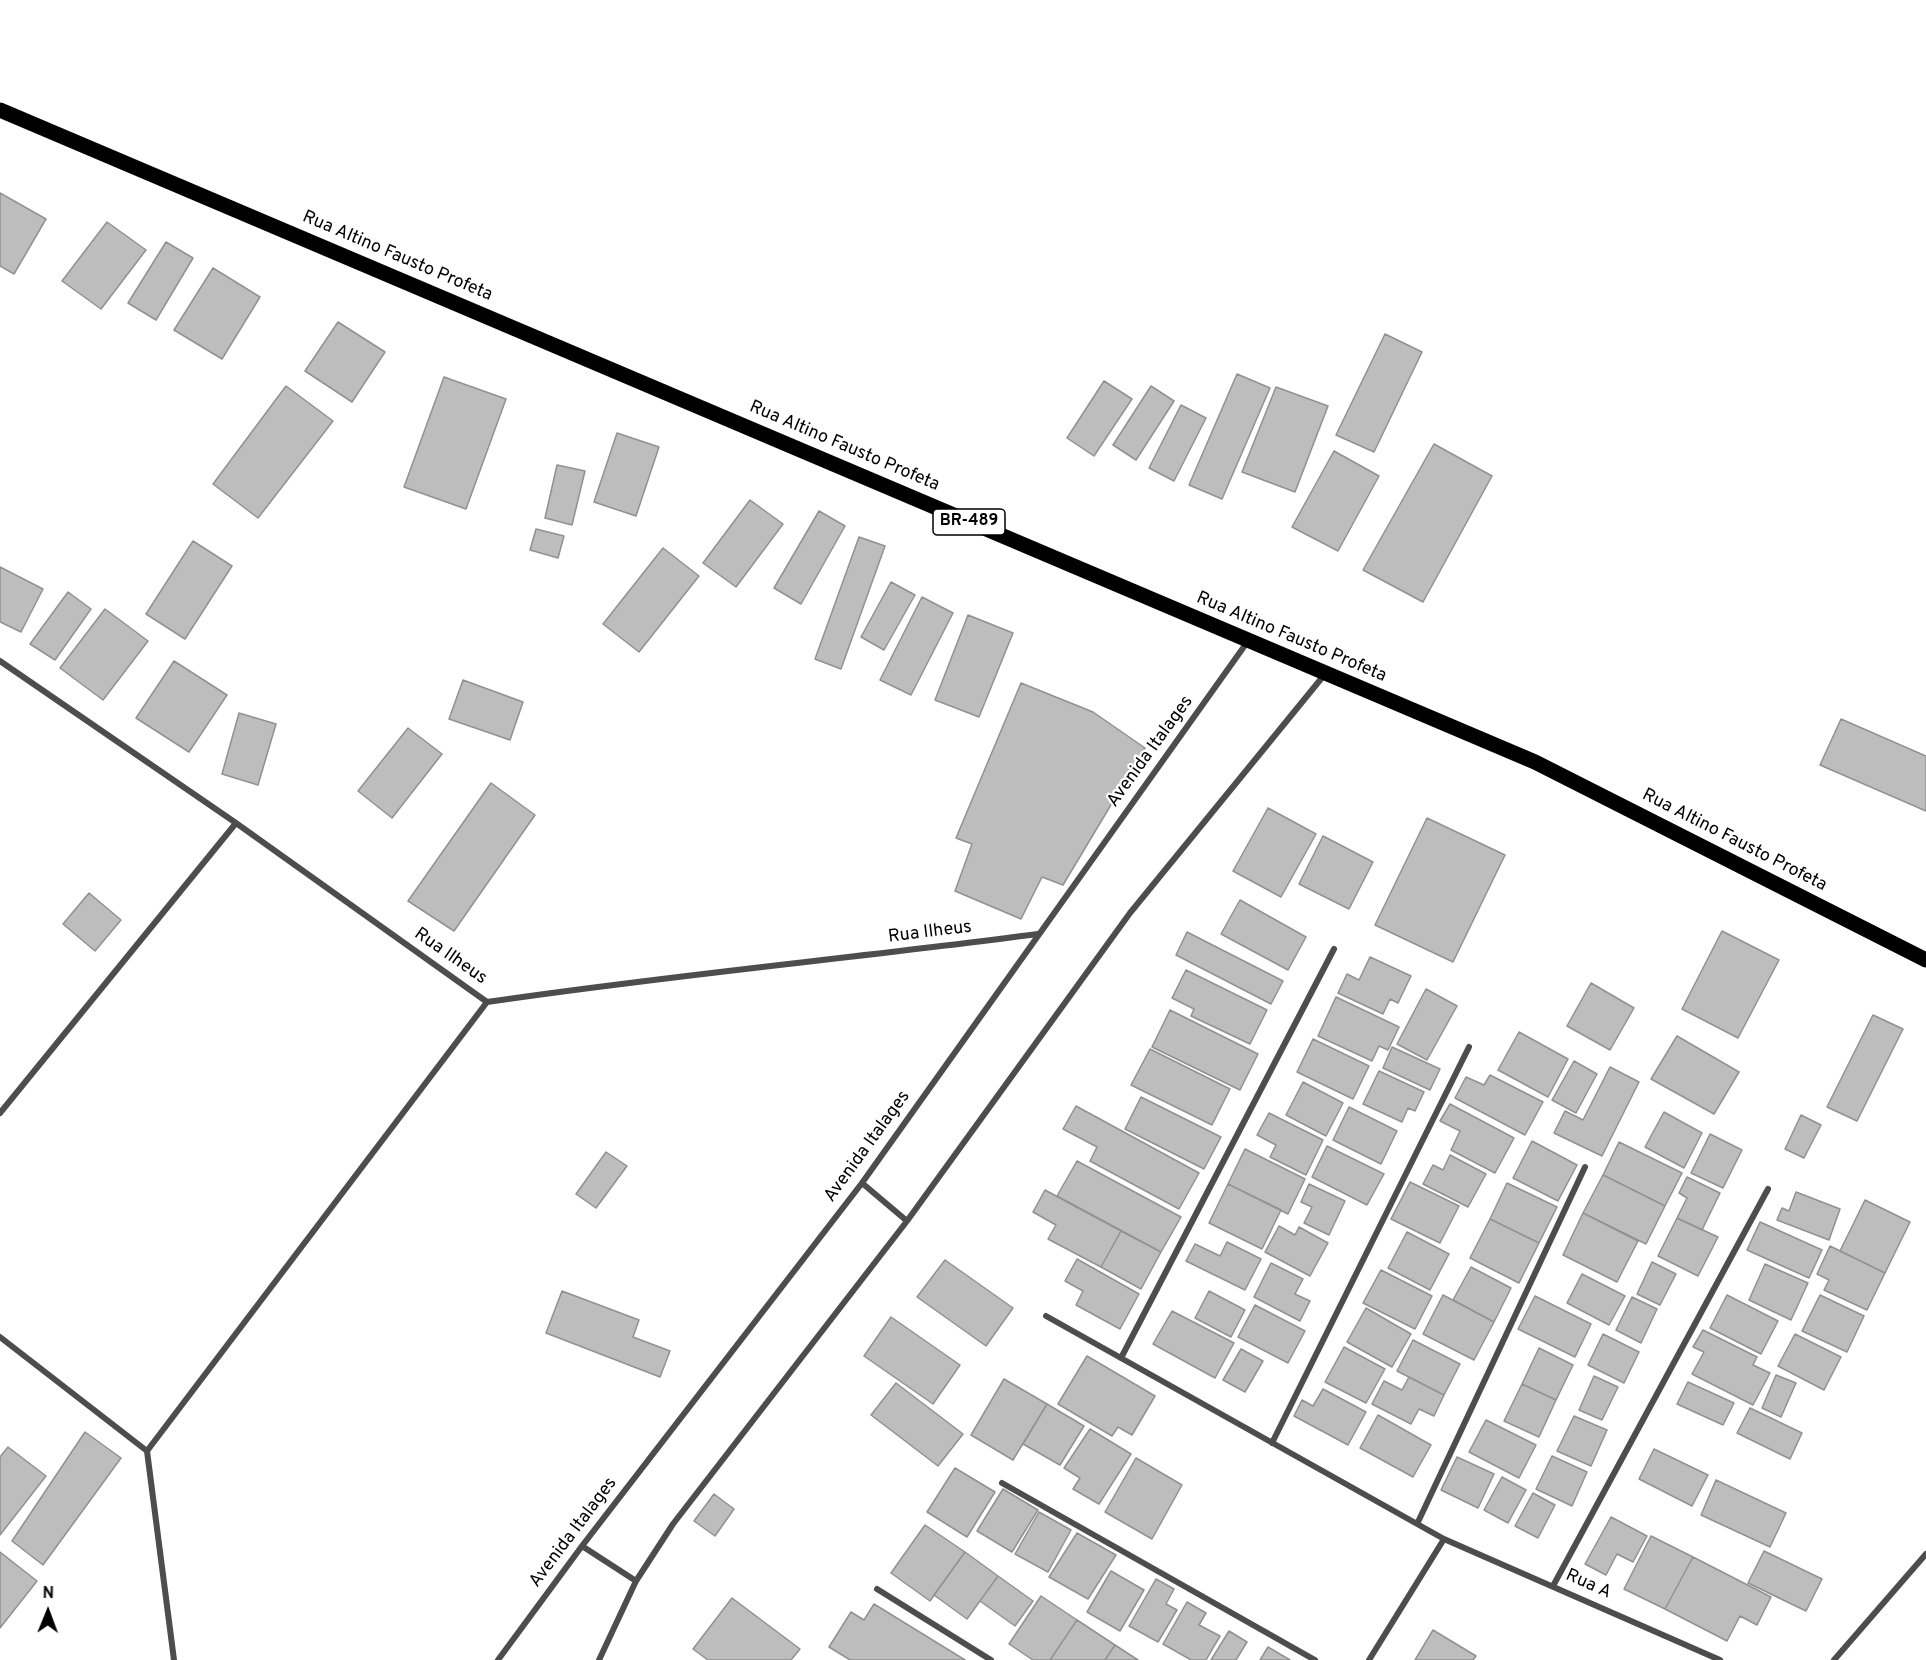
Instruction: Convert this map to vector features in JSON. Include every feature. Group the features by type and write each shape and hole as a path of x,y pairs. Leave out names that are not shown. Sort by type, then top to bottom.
{"main road":[{"name":"Rua Altino Fausto Profeta","path":"0,110 1535,762 1926,960"}],"street":[{"name":"Avenida Italages","path":"498,1660 582,1546 862,1183 1248,640"},
{"name":"Rua Ilheus","path":"0,661 236,823 487,1002 619,982 891,954 1038,934"},
{"path":"600,1660 636,1581 673,1524 907,1221 1130,913 1324,674"},
{"path":"0,1113 236,823"},
{"path":"1121,1358 1334,949"},
{"path":"174,1660 147,1451 487,1002"},
{"path":"1272,1443 1469,1047"},
{"path":"1418,1522 1585,1167"},
{"path":"862,1183 907,1221"},
{"path":"1553,1586 1768,1189"},
{"name":"Rua A","path":"1046,1316 1418,1522 1444,1539 1720,1660"},
{"path":"0,1337 147,1451"},
{"path":"1002,1483 1315,1660"},
{"path":"1369,1660 1444,1539"},
{"path":"582,1546 636,1581"},
{"path":"1834,1660 1926,1554"},
{"path":"877,1589 991,1660"}],"building":[{"path":"0,193 46,219 14,274 0,266"},
{"path":"107,222 146,250 101,309 62,281"},
{"path":"166,242 193,258 156,320 128,303"},
{"path":"213,268 260,297 222,359 174,330"},
{"path":"338,322 385,352 352,402 305,371"},
{"path":"1385,334 1422,352 1374,452 1336,435"},
{"path":"1237,374 1270,388 1222,499 1189,485"},
{"path":"444,377 506,399 466,509 404,487"},
{"path":"1104,381 1132,399 1094,456 1067,438"},
{"path":"286,386 333,421 258,518 213,484"},
{"path":"1151,386 1174,401 1136,460 1113,445"},
{"path":"1276,387 1328,406 1295,492 1242,472"},
{"path":"1181,405 1206,418 1174,481 1149,468"},
{"path":"617,433 659,447 636,516 594,502"},
{"path":"1434,444 1492,476 1423,602 1363,570"},
{"path":"1334,451 1379,476 1338,551 1292,527"},
{"path":"557,465 585,471 572,525 545,518"},
{"path":"750,500 783,524 736,587 703,563"},
{"path":"819,511 845,526 801,604 774,588"},
{"path":"536,529 564,536 558,558 530,550"},
{"path":"859,537 885,546 841,669 815,659"},
{"path":"193,541 232,566 185,639 146,614"},
{"path":"663,548 699,576 639,652 603,624"},
{"path":"0,567 43,589 21,632 0,622"},
{"path":"891,582 915,595 884,650 861,637"},
{"path":"68,592 91,609 55,660 30,644"},
{"path":"922,597 953,613 911,695 880,680"},
{"path":"105,609 148,641 103,700 60,668"},
{"path":"968,615 1013,633 979,717 935,700"},
{"path":"174,661 227,695 189,752 136,718"},
{"path":"463,680 523,702 510,740 449,719"},
{"path":"1021,683 1093,712 1145,748 1063,885 1042,877 1021,919 955,891 972,844 956,838"},
{"path":"239,713 276,724 258,785 222,774"},
{"path":"1841,719 1926,756 1926,811 1820,765"},
{"path":"408,728 442,754 392,818 358,791"},
{"path":"491,783 535,815 454,931 408,901"},
{"path":"1268,808 1316,834 1281,897 1233,871"},
{"path":"1427,818 1505,855 1453,962 1375,925"},
{"path":"1323,836 1373,862 1349,909 1299,884"},
{"path":"89,893 121,920 95,951 63,924"},
{"path":"1240,900 1306,937 1288,970 1221,934"},
{"path":"1722,931 1779,960 1738,1038 1682,1009"},
{"path":"1187,932 1283,981 1271,1004 1176,955"},
{"path":"1370,957 1411,976 1398,1003 1390,999 1383,1014 1338,993 1347,974 1359,980"},
{"path":"1186,970 1267,1010 1250,1044 1191,1016 1194,1009 1172,998"},
{"path":"1591,983 1634,1008 1610,1050 1567,1026"},
{"path":"1426,989 1457,1006 1427,1060 1397,1044"},
{"path":"1336,997 1399,1027 1388,1050 1379,1046 1372,1061 1318,1036"},
{"path":"1170,1010 1258,1054 1240,1090 1152,1047"},
{"path":"1873,1015 1903,1029 1857,1121 1827,1107"},
{"path":"1519,1032 1568,1059 1548,1097 1498,1070"},
{"path":"1677,1036 1739,1072 1714,1114 1651,1079"},
{"path":"1313,1039 1369,1066 1353,1099 1297,1072"},
{"path":"1392,1047 1440,1069 1430,1090 1383,1068"},
{"path":"1150,1049 1230,1089 1212,1125 1131,1085"},
{"path":"1574,1061 1597,1074 1576,1113 1552,1100"},
{"path":"1610,1067 1639,1082 1602,1156 1554,1133 1565,1111 1583,1120"},
{"path":"1379,1071 1424,1092 1415,1111 1408,1108 1402,1122 1363,1104"},
{"path":"1490,1075 1543,1102 1525,1135 1455,1098 1466,1077 1484,1085"},
{"path":"1303,1082 1343,1103 1326,1136 1286,1115"},
{"path":"1141,1097 1221,1137 1204,1169 1125,1129"},
{"path":"1450,1104 1514,1138 1495,1173 1451,1150 1460,1131 1440,1121"},
{"path":"1076,1106 1199,1173 1179,1209 1090,1161 1097,1147 1063,1129"},
{"path":"1349,1107 1397,1131 1381,1164 1333,1140"},
{"path":"1664,1112 1702,1133 1684,1168 1645,1147"},
{"path":"1269,1113 1323,1140 1306,1175 1270,1157 1276,1145 1257,1135"},
{"path":"1801,1115 1821,1125 1804,1158 1785,1149"},
{"path":"1710,1134 1742,1150 1723,1188 1691,1173"},
{"path":"1532,1141 1577,1165 1558,1201 1513,1178"},
{"path":"1619,1142 1682,1173 1665,1206 1603,1175"},
{"path":"1327,1146 1384,1174 1367,1205 1312,1177"},
{"path":"1245,1149 1305,1179 1288,1214 1228,1184"},
{"path":"606,1152 627,1166 596,1208 576,1194"},
{"path":"1450,1155 1486,1174 1468,1207 1423,1184 1433,1165 1443,1170"},
{"path":"1077,1161 1181,1217 1161,1252 1057,1196"},
{"path":"1603,1175 1665,1206 1646,1244 1583,1213"},
{"path":"1687,1177 1720,1193 1702,1230 1677,1218 1687,1198 1679,1193"},
{"path":"1410,1182 1459,1206 1440,1243 1391,1219"},
{"path":"1507,1183 1557,1207 1539,1243 1490,1219"},
{"path":"1228,1184 1281,1210 1262,1249 1209,1223"},
{"path":"1309,1184 1345,1201 1329,1235 1304,1223 1312,1207 1301,1202"},
{"path":"1045,1190 1121,1231 1101,1267 1048,1239 1056,1225 1033,1212"},
{"path":"1796,1192 1840,1209 1829,1240 1777,1220 1782,1208 1789,1211"},
{"path":"1865,1200 1910,1222 1885,1273 1840,1251"},
{"path":"1583,1213 1638,1241 1617,1282 1563,1255"},
{"path":"1677,1218 1718,1237 1698,1276 1658,1256"},
{"path":"1490,1219 1539,1243 1519,1283 1470,1258"},
{"path":"1760,1222 1822,1250 1809,1278 1747,1250"},
{"path":"1279,1226 1295,1235 1299,1227 1328,1243 1310,1276 1265,1252"},
{"path":"1121,1231 1161,1252 1141,1289 1101,1267"},
{"path":"1407,1232 1449,1254 1430,1290 1388,1268"},
{"path":"1227,1242 1261,1259 1245,1290 1186,1261 1195,1244 1220,1256"},
{"path":"1830,1246 1885,1273 1867,1310 1824,1290 1829,1280 1817,1274"},
{"path":"1077,1259 1139,1294 1120,1329 1076,1305 1083,1291 1065,1281"},
{"path":"945,1260 1013,1308 986,1346 917,1297"},
{"path":"1652,1262 1676,1274 1660,1305 1637,1294"},
{"path":"1271,1263 1303,1279 1295,1294 1310,1301 1300,1321 1254,1297"},
{"path":"1765,1264 1808,1283 1791,1320 1749,1300"},
{"path":"1471,1267 1511,1288 1494,1322 1453,1300"},
{"path":"1381,1270 1432,1296 1415,1329 1363,1303"},
{"path":"1582,1274 1625,1296 1609,1325 1567,1303"},
{"path":"562,1291 639,1320 633,1337 670,1351 660,1377 546,1333"},
{"path":"1209,1291 1245,1310 1231,1337 1195,1318"},
{"path":"1443,1295 1494,1322 1474,1360 1423,1334"},
{"path":"1727,1295 1778,1321 1761,1354 1710,1328"},
{"path":"1820,1295 1864,1316 1847,1352 1802,1331"},
{"path":"1535,1296 1591,1324 1575,1357 1518,1329"},
{"path":"1632,1297 1657,1309 1641,1343 1616,1330"},
{"path":"1255,1305 1305,1331 1288,1363 1238,1337"},
{"path":"1366,1308 1411,1334 1392,1367 1347,1342"},
{"path":"1172,1311 1234,1343 1215,1378 1153,1344"},
{"path":"891,1317 960,1365 933,1404 864,1356"},
{"path":"1703,1330 1757,1357 1753,1365 1770,1373 1753,1405 1692,1374 1704,1352 1693,1347"},
{"path":"1603,1334 1639,1352 1624,1383 1588,1365"},
{"path":"1795,1334 1841,1357 1824,1390 1778,1366"},
{"path":"1413,1340 1460,1364 1444,1395 1397,1371"},
{"path":"1344,1347 1385,1369 1366,1403 1325,1382"},
{"path":"1539,1348 1573,1365 1556,1400 1522,1384"},
{"path":"1241,1349 1263,1361 1245,1392 1223,1380"},
{"path":"1087,1356 1155,1396 1132,1435 1118,1427 1112,1436 1058,1404"},
{"path":"1776,1375 1796,1383 1781,1417 1762,1408"},
{"path":"1594,1376 1618,1387 1602,1420 1579,1410"},
{"path":"1409,1377 1444,1395 1434,1416 1419,1409 1411,1424 1372,1404 1384,1381 1402,1390"},
{"path":"1004,1379 1047,1404 1013,1460 971,1435"},
{"path":"1688,1382 1734,1403 1723,1425 1677,1404"},
{"path":"896,1383 963,1434 938,1466 871,1415"},
{"path":"1522,1384 1556,1400 1539,1437 1504,1421"},
{"path":"1323,1389 1366,1412 1348,1445 1294,1416 1302,1400 1313,1406"},
{"path":"1047,1404 1084,1426 1060,1465 1023,1444"},
{"path":"1750,1408 1802,1433 1790,1459 1737,1433"},
{"path":"1378,1415 1431,1445 1413,1477 1360,1448"},
{"path":"1574,1416 1607,1430 1591,1466 1557,1451"},
{"path":"1486,1420 1536,1445 1519,1478 1469,1452"},
{"path":"1090,1429 1131,1454 1099,1504 1073,1489 1080,1478 1064,1468"},
{"path":"85,1432 121,1458 43,1565 12,1541"},
{"path":"8,1447 46,1476 0,1535 0,1457"},
{"path":"1654,1449 1708,1475 1692,1506 1639,1479"},
{"path":"1552,1456 1587,1472 1572,1506 1536,1489"},
{"path":"1457,1457 1494,1474 1478,1508 1441,1490"},
{"path":"1136,1458 1182,1485 1152,1539 1105,1512"},
{"path":"955,1468 995,1492 967,1537 927,1512"},
{"path":"1502,1477 1526,1490 1508,1523 1484,1510"},
{"path":"1716,1480 1786,1513 1770,1547 1701,1515"},
{"path":"1003,1489 1038,1510 1012,1552 977,1531"},
{"path":"1533,1493 1555,1505 1538,1538 1515,1526"},
{"path":"714,1494 734,1509 715,1536 694,1521"},
{"path":"1039,1512 1071,1530 1048,1572 1015,1554"},
{"path":"1611,1517 1647,1536 1633,1562 1617,1554 1606,1575 1585,1564"},
{"path":"925,1525 965,1552 930,1601 891,1573"},
{"path":"1077,1533 1116,1555 1088,1599 1049,1577"},
{"path":"1651,1536 1693,1557 1665,1609 1624,1589"},
{"path":"1764,1551 1822,1579 1806,1611 1748,1583"},
{"path":"0,1552 37,1581 0,1628"},
{"path":"965,1552 998,1576 967,1619 934,1595"},
{"path":"1693,1557 1771,1597 1757,1625 1740,1616 1727,1641 1665,1609"},
{"path":"1111,1571 1144,1590 1120,1631 1087,1612"},
{"path":"998,1576 1033,1601 1015,1626 980,1601"},
{"path":"1156,1579 1174,1589 1166,1604 1177,1610 1158,1642 1129,1626"},
{"path":"1041,1596 1077,1620 1050,1660 1033,1660 1009,1644"},
{"path":"732,1598 800,1649 791,1660 708,1660 693,1649"},
{"path":"1187,1602 1206,1613 1199,1625 1220,1636 1206,1660 1191,1660 1163,1644"},
{"path":"874,1604 965,1660 850,1660 829,1647 851,1612 864,1620"},
{"path":"1077,1620 1115,1645 1105,1660 1050,1660"},
{"path":"1433,1630 1476,1656 1473,1660 1415,1660"},
{"path":"1229,1631 1247,1642 1236,1660 1211,1660"},
{"path":"1115,1645 1138,1660 1105,1660"},
{"path":"1268,1647 1290,1660 1260,1660"}]}
